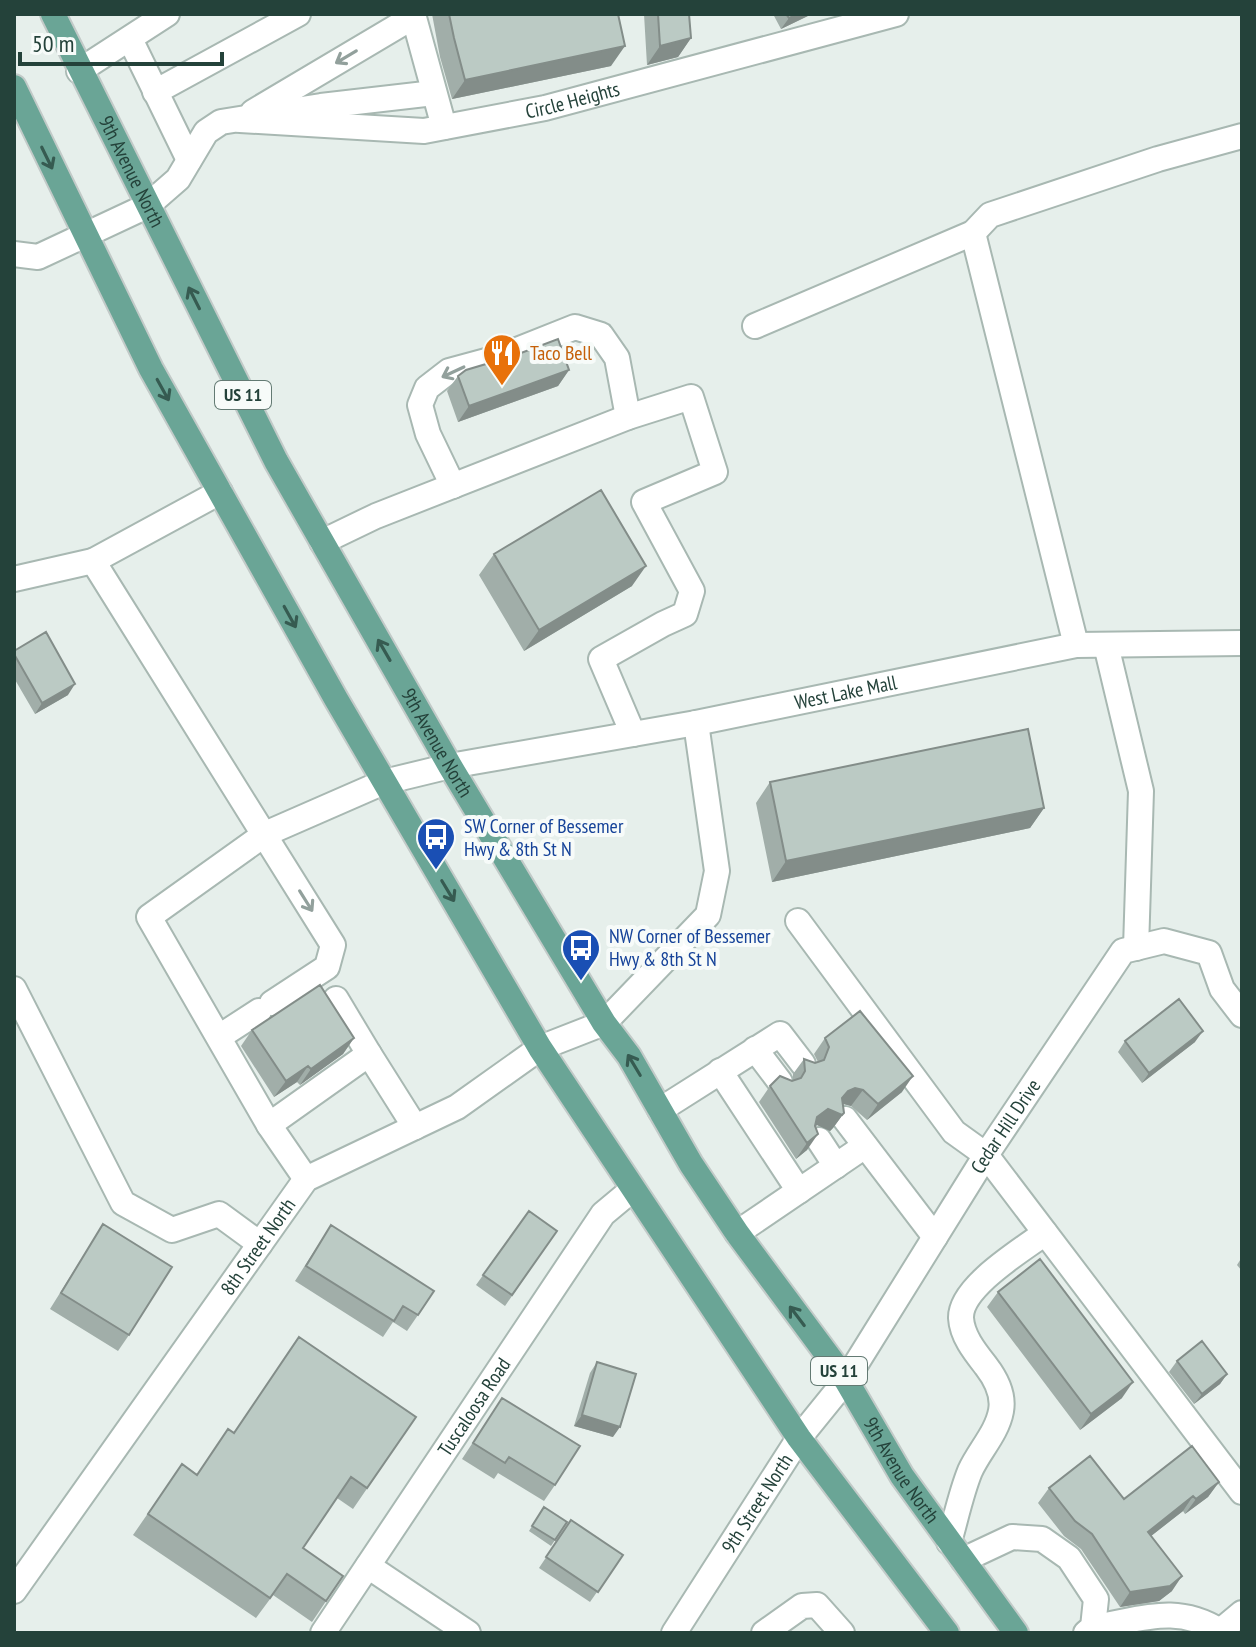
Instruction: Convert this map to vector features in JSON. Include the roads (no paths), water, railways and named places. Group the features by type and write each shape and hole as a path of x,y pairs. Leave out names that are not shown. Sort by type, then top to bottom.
{"main road":[{"name":"9th Avenue North","path":"53,14 276,461 450,766 604,1023 629,1056 691,1164 737,1233 846,1380 902,1476 1016,1633"},
{"path":"14,87 151,369 384,782 540,1048 799,1438 947,1633"}],"street":[{"path":"155,92 298,14"},
{"name":"Circle Heights","path":"240,120 424,131 545,108 896,14"},
{"path":"79,71 164,15"},
{"path":"240,120 413,15 444,127"},
{"path":"130,39 189,160"},
{"path":"14,254 38,257 147,206 178,179 206,132 221,122 434,93"},
{"path":"755,326 973,233 990,215 1158,159 1242,136"},
{"path":"973,233 1076,645"},
{"path":"453,486 428,434 420,405 427,388 449,371 497,358 575,327 601,335 617,358 628,417"},
{"path":"322,542 376,516 628,417 691,397 715,472 644,502 692,591 685,614 601,659 633,734"},
{"path":"14,579 93,561 220,492"},
{"path":"93,561 333,945 327,967 219,1037 269,1125 306,1179"},
{"name":"West Lake Mall","path":"219,1037 149,917 265,834 384,782 450,766 696,723 1076,645 1242,643"},
{"path":"1106,645 1141,791 1136,948 1164,941 1209,953 1222,989 1242,1015"},
{"path":"604,1023 708,915 717,871 696,723"},
{"path":"798,921 954,1132 986,1155 1242,1492"},
{"name":"Cedar Hill Drive","path":"846,1380 986,1155 1123,951 1136,948"},
{"path":"14,989 123,1203 172,1230 219,1214 260,1244"},
{"path":"336,999 415,1127"},
{"name":"8th Street North","path":"14,1591 306,1179 457,1107 540,1048 604,1023"},
{"path":"660,1110 780,1034 803,1064"},
{"path":"755,1049 780,1082"},
{"path":"269,1125 369,1054"},
{"path":"720,1071 799,1191"},
{"path":"845,1119 935,1237"},
{"path":"819,1140 836,1166"},
{"path":"737,1233 865,1146"},
{"name":"Tuscaloosa Road","path":"324,1633 603,1214 633,1189"},
{"path":"1045,1233 976,1286 966,1299 961,1315 964,1332 1000,1391 1002,1410 969,1474 956,1551 1012,1537 1042,1539 1069,1558 1096,1599 1089,1630 1171,1613 1204,1622 1219,1632 1242,1613"},
{"name":"9th Street North","path":"674,1633 799,1438 846,1380"},
{"path":"368,1566 468,1633"},
{"path":"764,1633 802,1606 817,1605 842,1633"}],"place":[{"name":"Taco Bell","path":"502,387"},
{"name":"SW Corner of Bessemer Hwy & 8th St N","path":"436,871"},
{"name":"NW Corner of Bessemer Hwy & 8th St N","path":"581,982"}]}
